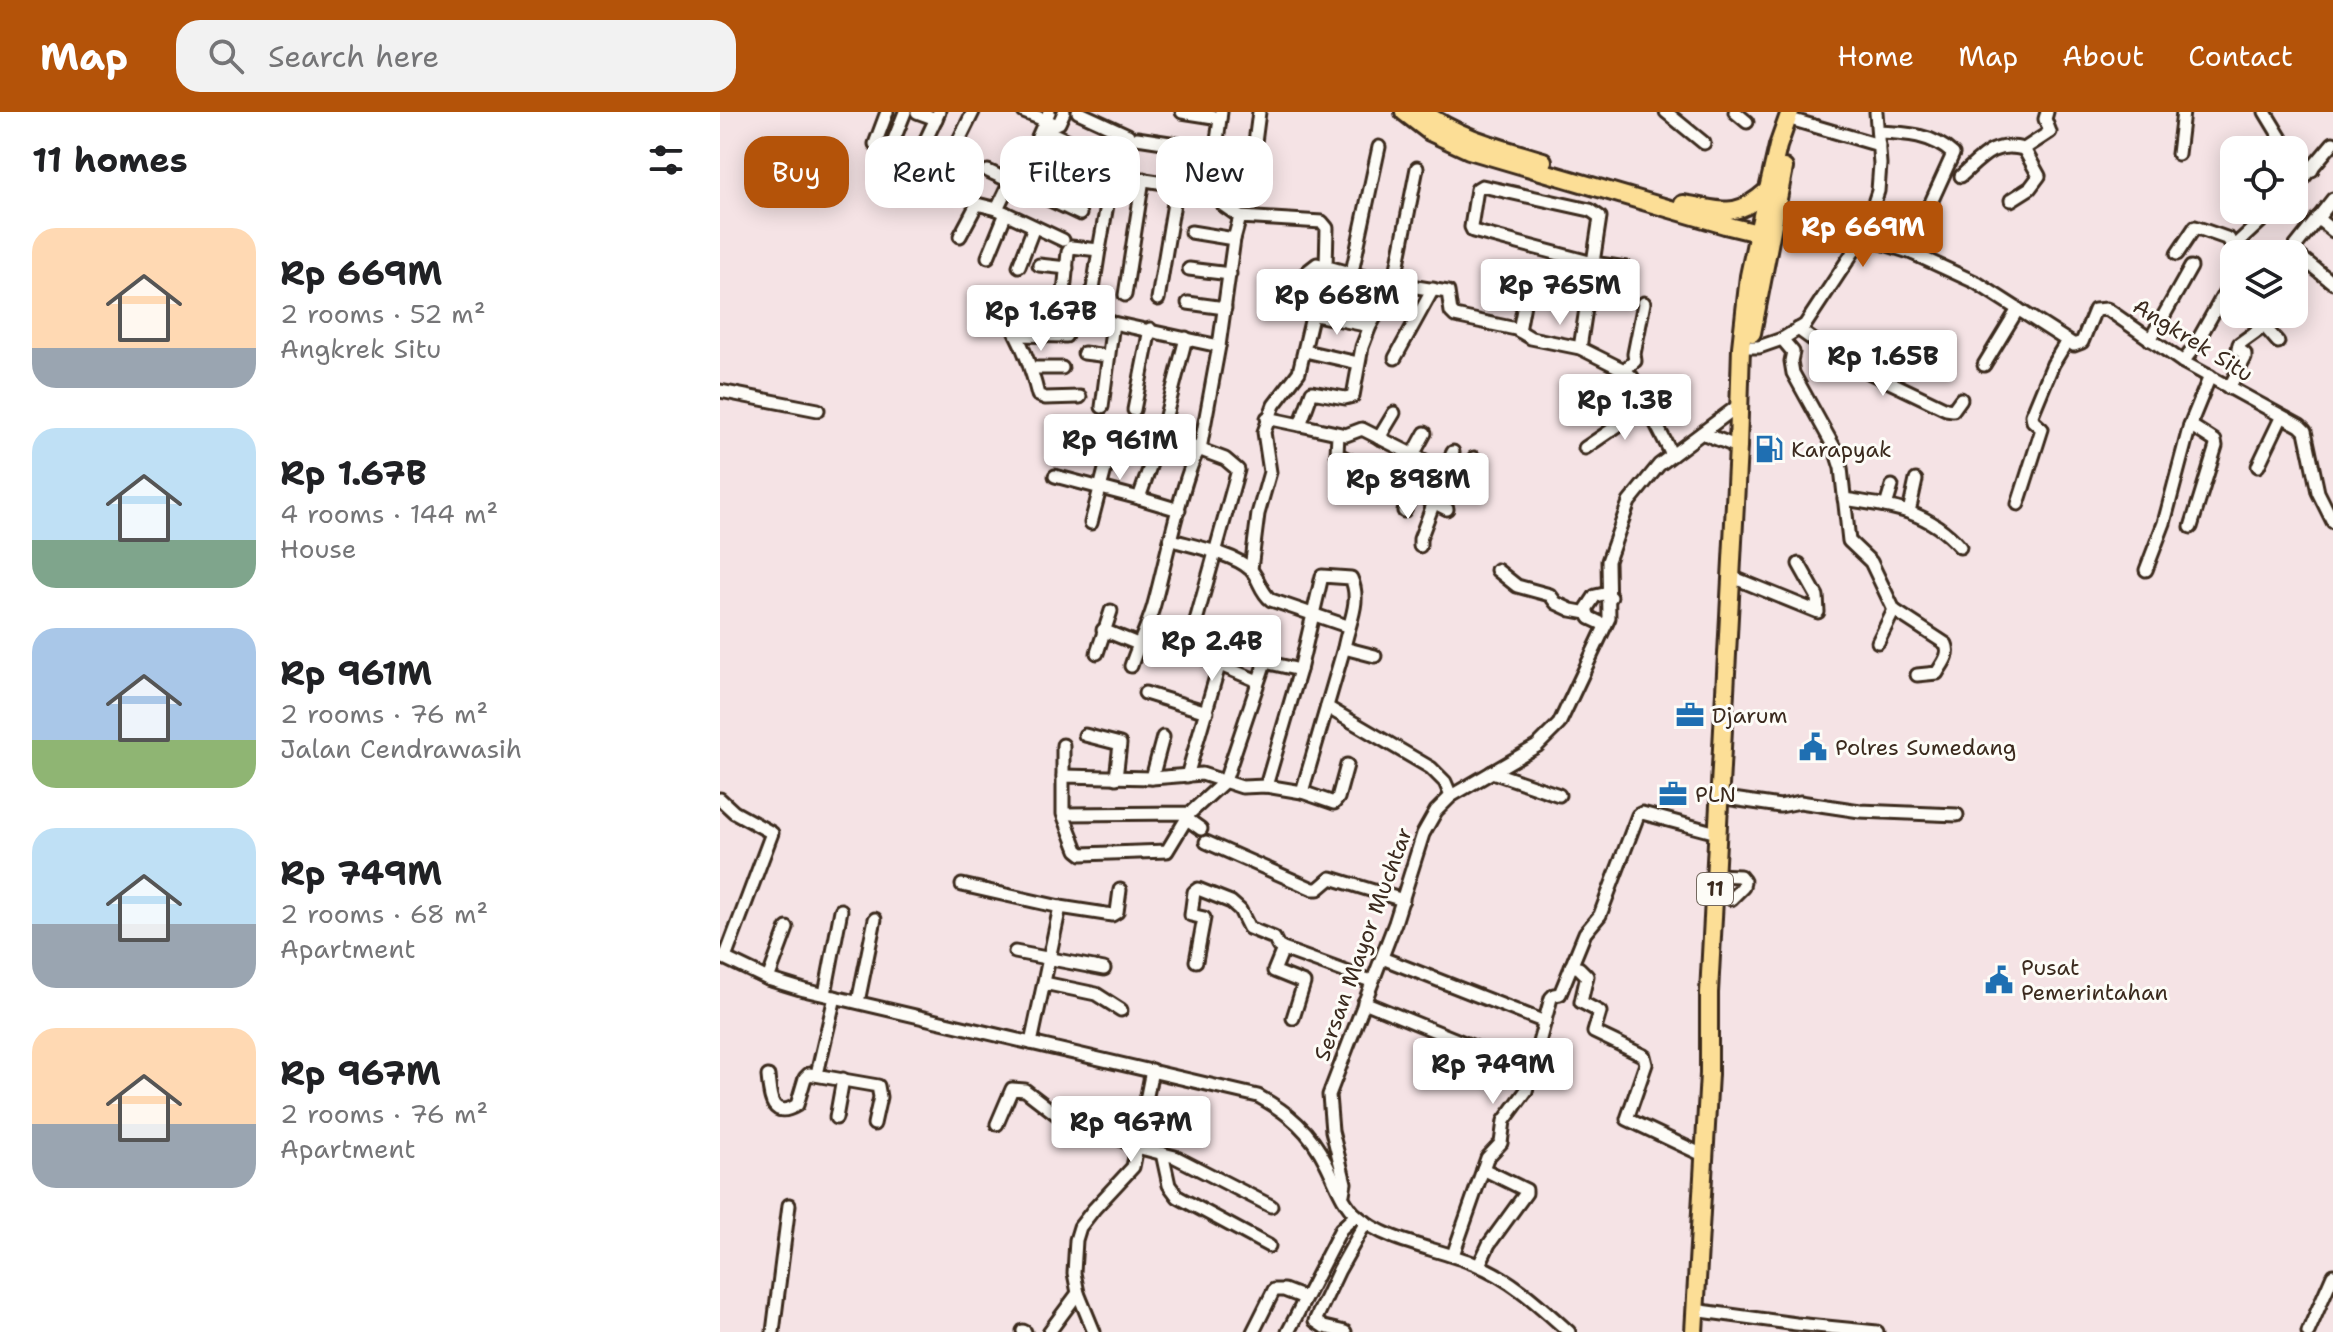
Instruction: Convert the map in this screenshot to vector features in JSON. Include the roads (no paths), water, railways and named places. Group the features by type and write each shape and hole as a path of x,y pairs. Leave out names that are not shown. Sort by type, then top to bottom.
{"highway":[{"path":"1404,112 1430,132 1469,150 1725,225 1765,231"},
{"path":"1423,112 1474,140 1765,231"},
{"name":"11","path":"1694,1332 1740,386 1765,231 1767,191 1778,146 1796,115"},
{"name":"11","path":"1745,348 1749,276 1765,231 1796,115"},
{"path":"1683,204 1733,211 1749,207 1767,191"},
{"path":"1725,225 1741,238 1746,249 1749,276"}],"street":[{"path":"878,136 887,112"},
{"path":"895,136 905,112"},
{"path":"917,112 938,115 928,136"},
{"path":"961,136 973,112"},
{"path":"1046,121 1059,123 1064,112"},
{"path":"1078,112 1132,136 1156,140"},
{"path":"1182,112 1221,115 1218,136"},
{"path":"1256,136 1259,112"},
{"path":"1666,112 1704,143"},
{"path":"1735,112 1747,122"},
{"path":"1961,176 1995,148 2010,146 2024,149 2050,132 2045,119 2047,112"},
{"path":"2178,154 2183,112"},
{"path":"2265,112 2280,136"},
{"path":"1030,113 1071,136"},
{"path":"1745,348 1782,339 1805,325 1863,237 1878,191 1879,138 1873,113"},
{"path":"1796,115 1879,138 1908,134 1935,140 1953,154 1912,253"},
{"path":"2308,174 2333,143"},
{"path":"1352,272 1379,147"},
{"path":"2011,200 2030,188 2039,176 2024,149"},
{"path":"2308,167 2312,170"},
{"path":"1300,425 1312,392 1345,398 1353,396 1358,363 1370,326 1394,284 1417,168"},
{"path":"988,171 1000,176"},
{"path":"1093,289 1112,177 1156,181"},
{"path":"1125,295 1143,179"},
{"path":"1580,348 1593,263 1601,221 1596,212 1482,186 1477,189 1473,231 1593,263 1626,268"},
{"path":"2333,199 2296,243 2295,250 2333,283"},
{"path":"960,236 977,204 1001,211 1063,240"},
{"path":"988,257 1002,208"},
{"path":"1067,208 1080,214"},
{"path":"1158,299 1173,208"},
{"path":"1227,208 1240,217 1322,222 1327,228 1326,267"},
{"path":"1131,666 1152,611 1179,510 1196,453 1200,449 1240,217"},
{"path":"2317,218 2333,231"},
{"path":"2246,240 2260,224"},
{"path":"1019,266 1034,227"},
{"path":"2177,254 2195,227 2229,240"},
{"path":"1191,232 1234,239"},
{"path":"1863,237 1912,253 1977,283 2067,341 2053,364 2032,415 2033,421 2042,429 2018,504"},
{"path":"1080,397 1045,398 1038,395 1032,368 1005,314 1013,301 1057,305 1063,302 1071,247 1099,250"},
{"path":"1251,569 1258,514 1270,472 1264,441 1267,418 1299,372 1311,314 1305,290 1308,271 1317,264 1394,284 1449,294 1451,312 1455,316 1519,331 1531,338 1580,348 1624,370 1632,377 1672,455"},
{"path":"1039,265 1067,268"},
{"path":"2150,340 2191,267"},
{"path":"1189,269 1230,274"},
{"path":"1511,288 1510,298 1524,304 1519,331"},
{"path":"1395,358 1433,289"},
{"path":"2183,362 2220,301"},
{"path":"1188,303 1225,308"},
{"path":"1624,370 1635,361 1644,303"},
{"name":"Angkrek Situ","path":"2067,341 2080,344 2095,310 2103,308 2183,362 2305,431 2318,492 2333,522"},
{"path":"1984,365 2018,309"},
{"path":"1311,314 1370,326"},
{"path":"1085,319 1150,329 1219,346"},
{"path":"1102,407 1113,323"},
{"path":"2229,388 2245,358 2245,354 2238,349 2239,344 2264,326 2278,342"},
{"path":"1134,410 1150,329"},
{"path":"1798,329 1835,356 1946,409 1956,408 1961,399"},
{"path":"1018,335 1066,336"},
{"path":"1139,498 1161,435 1186,338"},
{"path":"1782,339 1793,352 1793,373 1804,398 1835,449 1841,468 1849,541 1874,568 1894,610 1946,644 1949,654 1937,673 1917,675"},
{"path":"1305,351 1358,363"},
{"path":"1084,353 1108,356"},
{"path":"1032,368 1062,368"},
{"path":"2146,570 2164,523 2190,425 2210,376"},
{"path":"720,391 818,410"},
{"name":"Sersan Mayor Muchtar","path":"1342,1194 1345,1183 1332,1131 1329,1095 1403,900 1423,834 1436,811 1451,796 1537,746 1559,724 1609,618 1608,561 1629,502 1642,484 1672,455 1739,405"},
{"path":"1585,448 1645,407"},
{"path":"1379,438 1394,413"},
{"path":"1267,418 1346,435 1362,429 1463,480 1474,458"},
{"path":"2258,466 2281,418"},
{"path":"2190,425 2215,441 2216,446 2191,527"},
{"path":"1091,523 1115,431"},
{"path":"1413,455 1425,433"},
{"path":"1702,433 1738,447"},
{"path":"1338,434 1337,454 1447,509"},
{"path":"1161,435 1225,459 1238,470 1194,628"},
{"path":"1444,471 1453,452"},
{"path":"1055,476 1179,510"},
{"path":"1909,512 1916,480"},
{"path":"1886,506 1892,486"},
{"path":"1404,511 1413,493"},
{"path":"1844,499 1920,515 1946,532 1960,547"},
{"path":"1420,546 1434,502"},
{"path":"1172,540 1214,550 1251,569 1267,597 1312,616 1347,626"},
{"path":"1732,577 1818,612 1817,596 1799,564"},
{"path":"1497,570 1517,586 1550,595 1556,603 1587,613"},
{"path":"1266,786 1300,670 1322,576 1347,577 1354,582 1356,604 1347,626 1344,648 1302,792"},
{"path":"1605,625 1590,618 1587,608 1595,596 1604,594 1611,597"},
{"path":"1878,642 1894,610"},
{"path":"1097,653 1111,611"},
{"path":"1103,630 1138,644"},
{"path":"1344,648 1375,656"},
{"path":"1182,649 1258,681"},
{"path":"1063,745 1063,814 1077,850 1084,855 1167,851 1225,781 1267,661 1300,670"},
{"path":"1187,776 1219,666"},
{"path":"1145,693 1207,712"},
{"path":"1327,707 1431,768 1439,774 1451,796"},
{"path":"1085,735 1120,744 1116,778"},
{"path":"1152,778 1163,737"},
{"path":"1063,776 1152,778 1205,774 1252,788 1266,786 1302,792 1334,803 1347,765"},
{"path":"1492,772 1559,795"},
{"path":"1719,797 1780,806 1800,802 1860,811 1957,815"},
{"path":"721,803 772,833 723,957 768,979 830,996 1258,1096 1288,1112 1316,1146 1342,1194 1361,1219 1382,1232 1479,1265 1516,1286 1569,1332"},
{"path":"1560,994 1585,933 1600,915 1640,813 1717,833"},
{"path":"1063,814 1193,821"},
{"path":"1206,842 1313,889 1323,886 1331,878 1403,900"},
{"path":"1716,875 1740,876 1744,881 1743,887 1731,899"},
{"path":"962,885 1112,915 1117,912 1120,890"},
{"path":"1196,961 1204,918 1191,915 1194,892 1198,889 1231,902 1240,910 1249,928 1274,938 1283,949 1371,981"},
{"path":"1031,1043 1060,907"},
{"path":"817,1074 841,910"},
{"path":"858,1002 875,919"},
{"path":"768,979 787,928"},
{"path":"1283,949 1274,971 1304,983 1293,1018"},
{"path":"1015,952 1104,969"},
{"path":"1382,958 1545,1022"},
{"path":"1571,966 1579,968 1587,976 1581,1002"},
{"path":"1044,983 1096,994 1121,1010"},
{"path":"1453,1255 1487,1158 1501,1143 1504,1121 1526,1091 1554,995 1560,994 1600,1012 1596,1034 1644,1056 1646,1064 1627,1119 1703,1155"},
{"path":"1364,1002 1489,1053"},
{"path":"1094,1332 1078,1293 1074,1261 1080,1227 1133,1167 1152,1070"},
{"path":"768,1076 771,1103 789,1109 799,1101 806,1076 817,1074 880,1088 874,1124"},
{"path":"836,1118 843,1079"},
{"path":"997,1124 1012,1089 1025,1090 1060,1117 1088,1124 1137,1147 1162,1153 1207,1172 1271,1206"},
{"path":"1162,1153 1169,1185 1178,1197 1269,1246"},
{"path":"1479,1265 1489,1244 1526,1193 1526,1190 1483,1169"},
{"path":"773,1332 789,1205"},
{"path":"1288,1332 1341,1229 1361,1219"},
{"path":"1345,1332 1312,1326 1361,1219"},
{"path":"2308,1332 2333,1275"},
{"path":"1253,1332 1274,1290 1284,1290 1305,1298"},
{"path":"1049,1332 1078,1293"},
{"path":"1694,1310 1839,1330 1877,1332"}],"place":[{"name":"Karapyak","path":"1769,449"},
{"name":"Djarum","path":"1690,715"},
{"name":"Polres Sumedang","path":"1813,747"},
{"name":"PLN","path":"1673,794"},
{"name":"Pusat Pemerintahan","path":"1999,980"}]}
